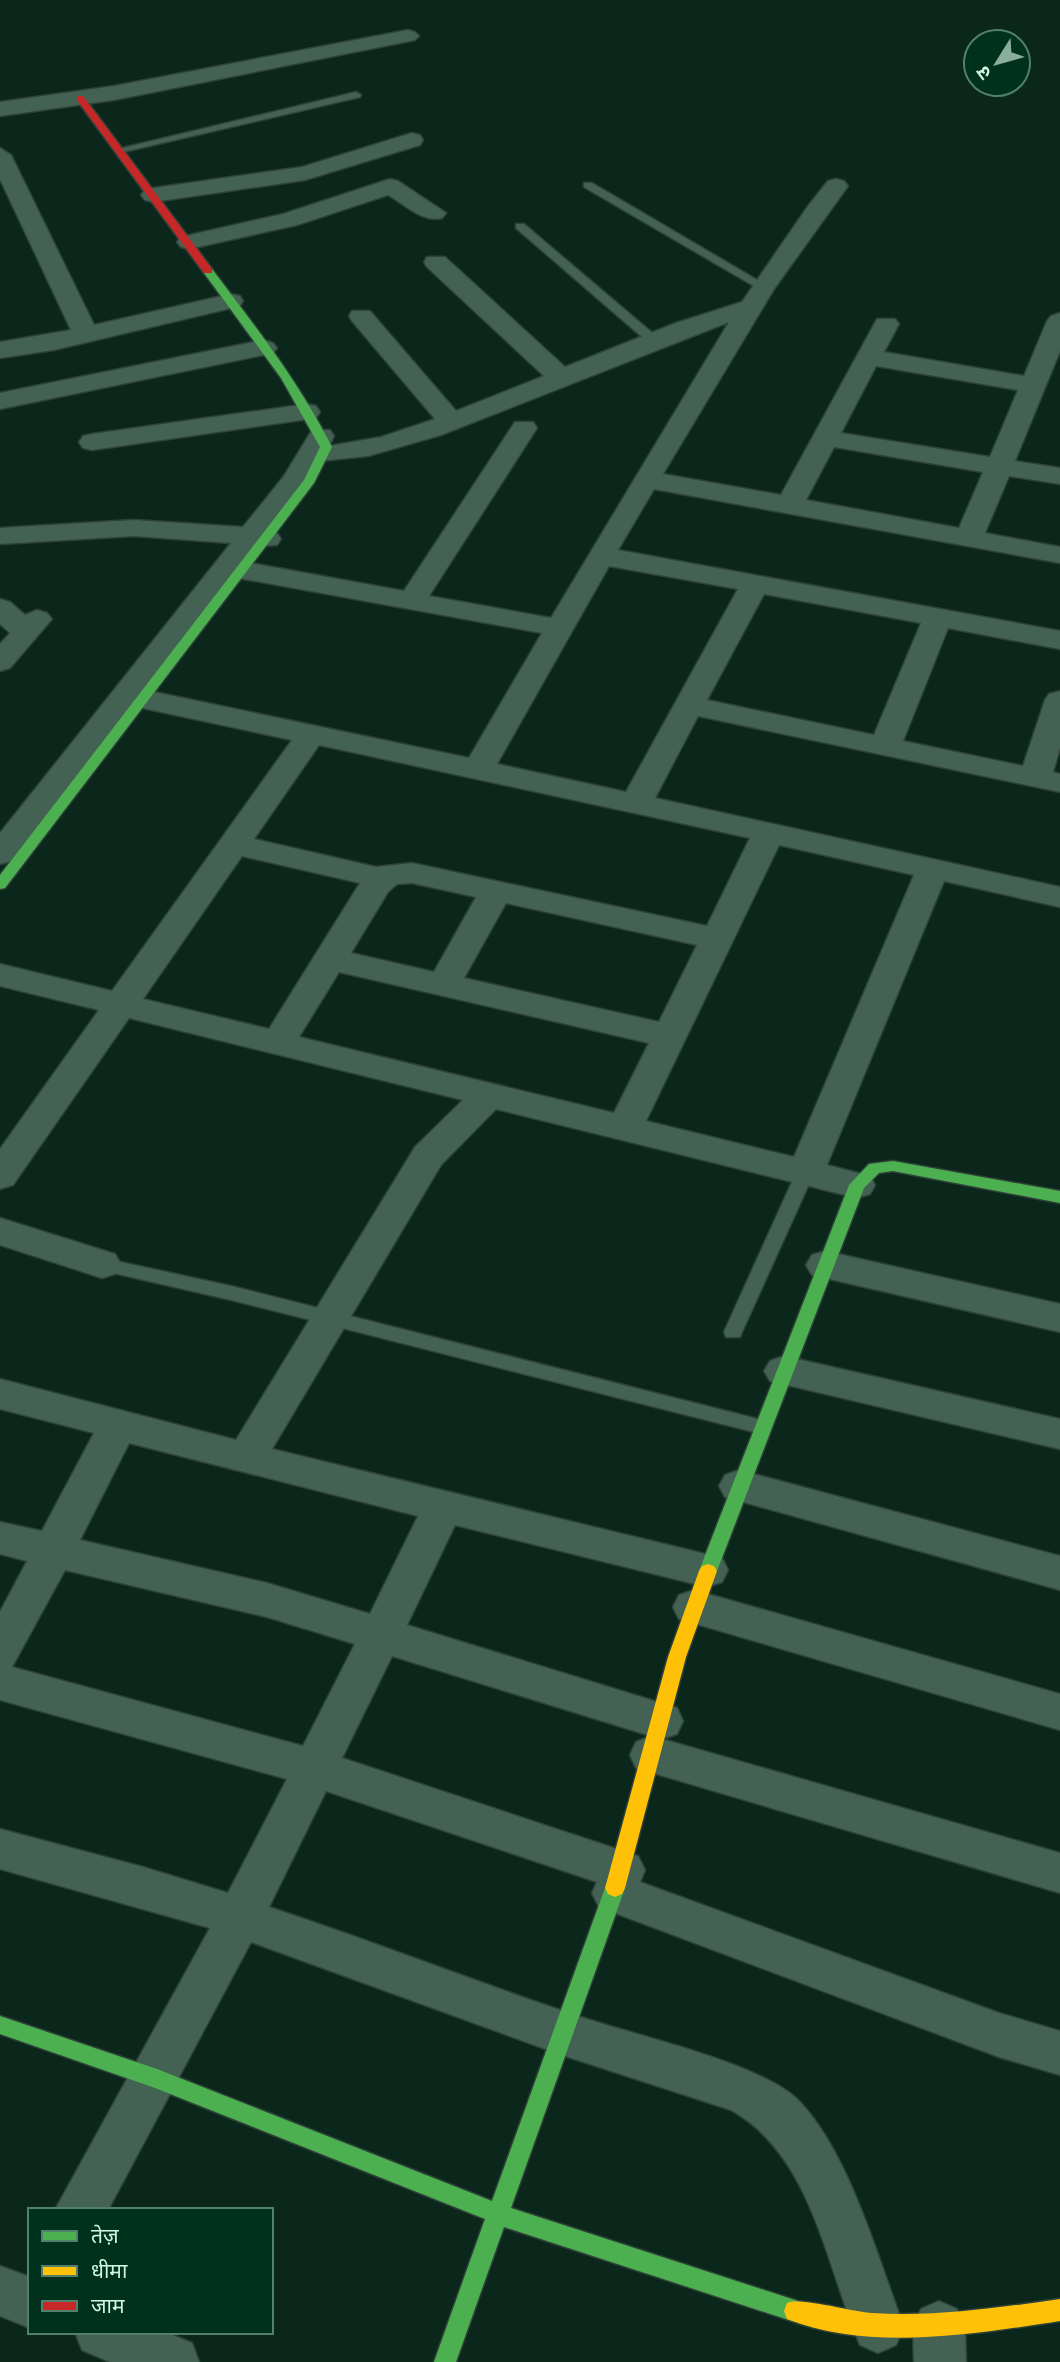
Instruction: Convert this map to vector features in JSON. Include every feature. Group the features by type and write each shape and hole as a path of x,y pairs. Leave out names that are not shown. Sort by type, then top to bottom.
{"street":[{"path":"0,109 79,98 408,36"},
{"path":"79,98 231,301 318,434"},
{"path":"153,195 305,173 412,140"},
{"path":"0,155 86,335"},
{"path":"189,242 289,220 390,186 434,213"},
{"path":"478,769 646,479 757,297 789,246 836,186"},
{"path":"436,262 562,378"},
{"path":"92,442 318,434 373,447 451,422 757,297"},
{"path":"0,350 86,335 231,301"},
{"path":"361,316 451,422"},
{"path":"969,538 1060,321"},
{"path":"789,506 886,324"},
{"path":"0,401 264,348"},
{"path":"869,357 1033,385"},
{"path":"412,600 524,428"},
{"path":"0,854 133,697 258,537 296,479 318,434"},
{"path":"825,438 1060,476"},
{"path":"646,479 1060,555"},
{"path":"0,536 85,528 144,527 258,537"},
{"path":"602,556 1060,640"},
{"path":"234,568 560,628"},
{"path":"636,803 755,584"},
{"path":"0,608 31,626 0,662"},
{"path":"886,746 938,618"},
{"path":"133,697 636,803 1060,897"},
{"path":"0,885 133,697"},
{"path":"688,705 1047,780 1060,699"},
{"path":"0,1175 311,735"},
{"path":"624,1129 769,833"},
{"path":"233,844 381,878"},
{"path":"805,1173 933,869"},
{"path":"277,1045 381,878 388,874 412,873 718,939"},
{"path":"443,985 496,891"},
{"path":"330,959 670,1036"},
{"path":"0,975 277,1045 858,1185"},
{"path":"246,1458 428,1156 488,1096"},
{"path":"445,2362 501,2215 619,1882 656,1738 700,1589 858,1185 876,1168 893,1167 1060,1197"},
{"path":"0,1231 103,1264"},
{"path":"825,1265 1060,1318"},
{"path":"784,1371 1060,1434"},
{"path":"0,1394 444,1506 700,1589 1060,1712"},
{"path":"0,1654 118,1425"},
{"path":"739,1486 1060,1573"},
{"path":"81,2208 157,2079 242,1915 444,1506"},
{"path":"0,1538 214,1587 381,1632 656,1738 1060,1873"},
{"path":"0,1682 314,1768 619,1882 987,2031 1060,2053"},
{"path":"0,1849 87,1869 242,1915 565,2034 743,2091 764,2101 784,2119 812,2160 878,2327"},
{"path":"0,2025 157,2079 501,2215 767,2303 836,2322 878,2327 939,2345 1060,2310"},
{"path":"106,2334 173,2362"}],"lane":[{"path":"119,150 356,95"},
{"path":"588,185 757,297"},
{"path":"520,226 653,340"},
{"path":"733,1332 805,1173"},
{"path":"103,1264 330,1317 762,1427"}],"traffic: fast":[{"path":"0,885 310,481 326,447 287,378 208,271"},
{"path":"708,1571 857,1185 875,1168 893,1166 1060,1197"},
{"path":"445,2362 615,1888"},
{"path":"0,2025 157,2079 501,2215 795,2311"}],"traffic: slow":[{"path":"615,1888 677,1657 708,1571"},
{"path":"795,2311 863,2324 896,2326 992,2320 1060,2310"}],"traffic: jam":[{"path":"80,98 208,271"}]}
